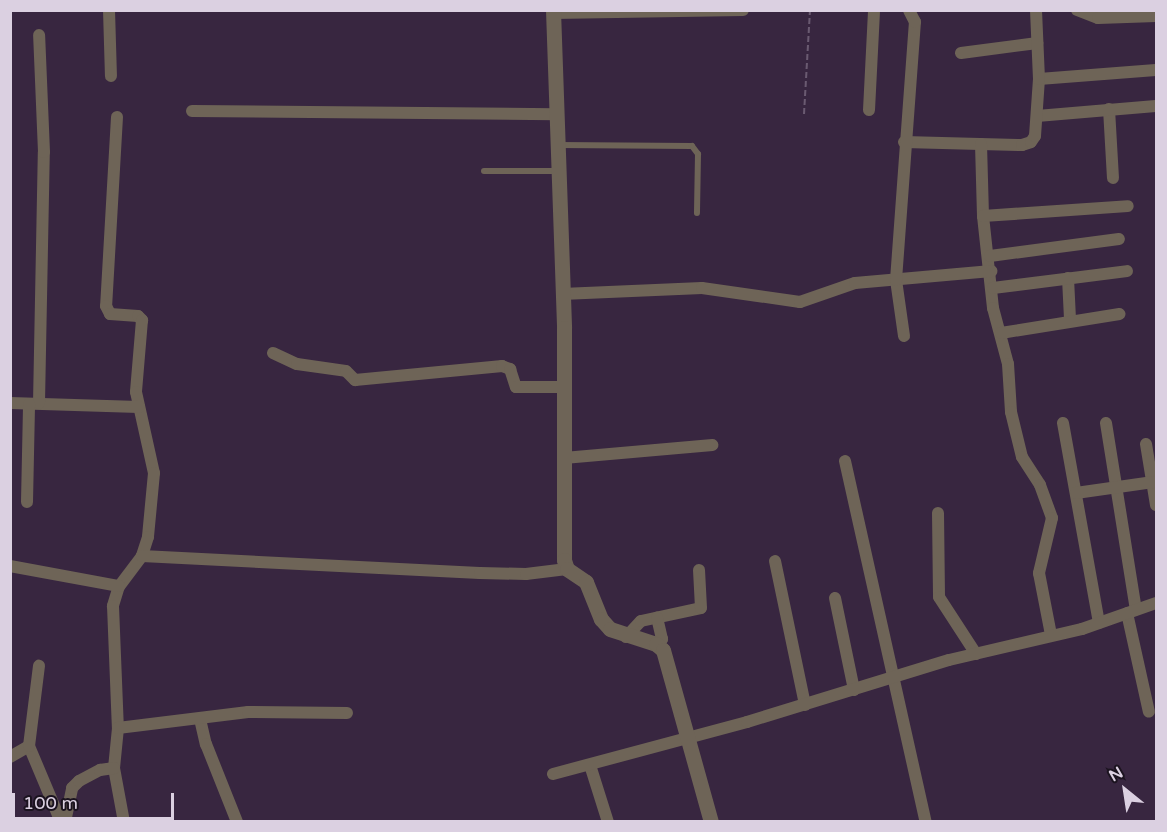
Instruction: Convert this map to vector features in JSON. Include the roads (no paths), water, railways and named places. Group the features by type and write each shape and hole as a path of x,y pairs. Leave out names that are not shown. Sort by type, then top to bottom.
{"street":[{"path":"109,10 111,76"},
{"path":"567,569 559,171 555,114 553,12 743,10"},
{"path":"869,110 874,10"},
{"path":"904,336 896,280 904,142 915,22 909,10"},
{"path":"904,142 1022,145 1031,142 1035,135 1039,80 1036,10"},
{"path":"1077,10 1098,18 1156,16"},
{"path":"27,502 34,403 44,152 39,35"},
{"path":"961,53 1037,43"},
{"path":"1039,80 1156,70"},
{"path":"1036,116 1156,106"},
{"path":"1109,109 1113,178"},
{"path":"192,111 555,114"},
{"path":"117,117 106,306 110,314 138,316 142,320 136,379 139,407 154,473 148,537 142,556 119,586 112,627 117,650 118,728 114,768 124,822"},
{"path":"981,144 983,216 1019,448 1052,518 1039,573 1051,635"},
{"path":"983,216 1128,206"},
{"path":"990,256 1119,239"},
{"path":"562,294 702,288 800,302 839,286 991,271"},
{"path":"993,288 1127,271"},
{"path":"1068,278 1070,319"},
{"path":"1001,333 1070,319 1119,314"},
{"path":"273,353 297,364 346,371 355,380 502,366 510,369 516,387 563,387"},
{"path":"10,403 139,407"},
{"path":"1063,423 1099,623"},
{"path":"1106,423 1132,612 1149,711"},
{"path":"1146,444 1156,505"},
{"path":"564,458 712,446"},
{"path":"845,461 926,822"},
{"path":"1076,493 1153,482"},
{"path":"938,513 939,597 976,654"},
{"path":"142,556 480,573 526,574 567,569 586,582 601,619 626,637 656,644 665,658 685,738 711,822"},
{"path":"775,561 805,705"},
{"path":"10,566 119,586"},
{"path":"626,637 636,623 701,608 699,570"},
{"path":"835,598 854,690"},
{"path":"553,774 805,705 976,654 1099,623 1156,603"},
{"path":"656,644 662,639 657,618"},
{"path":"39,666 29,746 63,822"},
{"path":"118,728 248,712 347,713"},
{"path":"200,719 206,744 237,822"},
{"path":"10,757 29,746"},
{"path":"590,765 608,822"},
{"path":"63,822 72,788 79,781 100,770 114,768"}],"lane":[{"path":"557,145 692,146 698,154 698,213"},
{"path":"484,171 559,171"}]}
